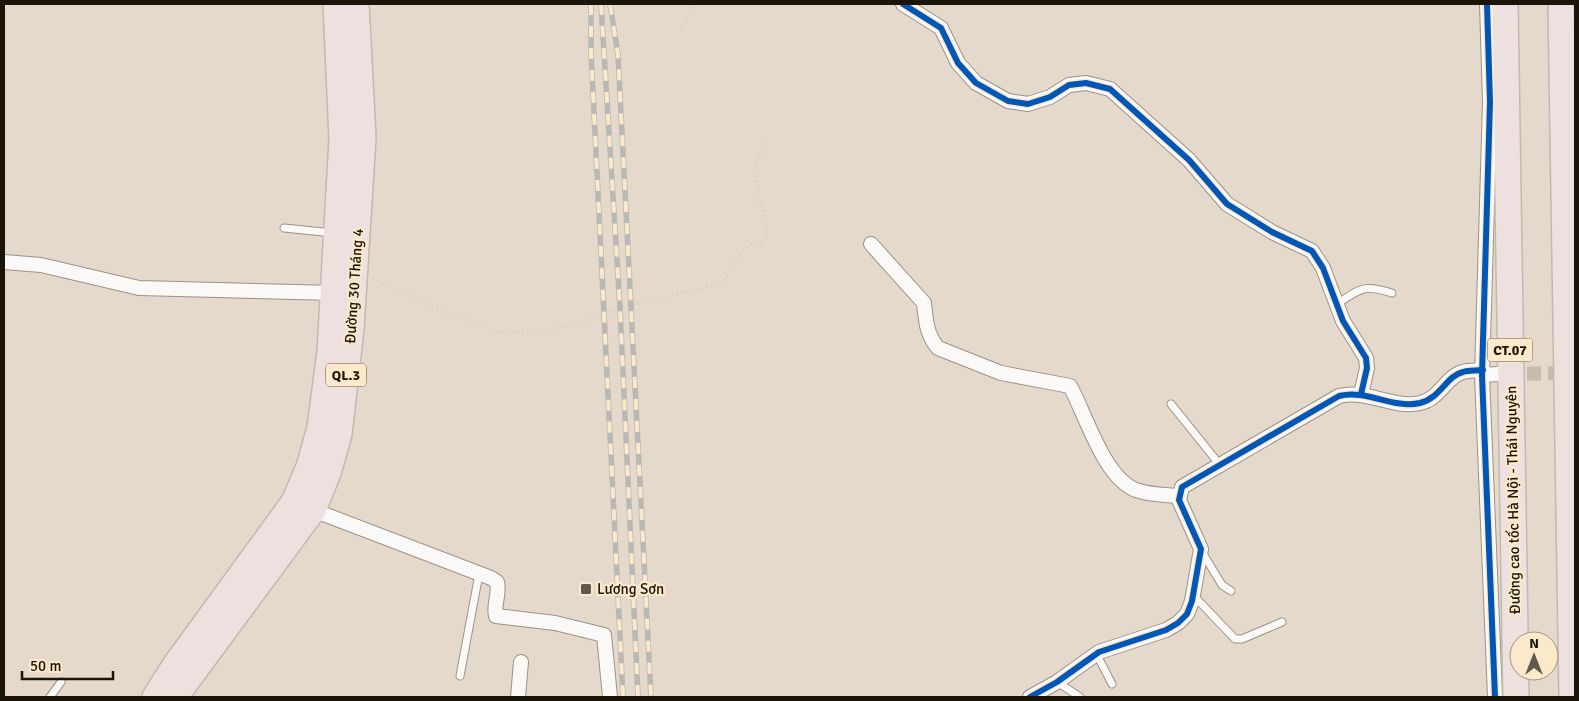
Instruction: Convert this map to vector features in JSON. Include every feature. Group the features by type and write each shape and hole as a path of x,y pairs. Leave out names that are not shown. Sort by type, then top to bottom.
{"highway":[{"name":"Đường 30 Tháng 4","path":"154,697 176,664 303,506 309,467 320,428 335,293 342,139 336,4"},
{"name":"Đường 30 Tháng 4","path":"175,697 329,470 339,434 350,338 363,138 356,4"},
{"name":"Đường cao tốc Hà Nội - Thái Nguyên","path":"1505,4 1516,697"},
{"path":"1561,4 1572,697"}],"street":[{"path":"903,4 941,28 958,64 976,83 1008,101 1028,104 1050,97 1069,85 1086,83 1110,90 1189,160 1227,204 1272,232 1312,252 1323,268 1343,321 1366,358 1367,368 1361,394"},
{"path":"1487,4 1490,102 1483,372 1495,697"},
{"path":"1571,4 1575,133"},
{"path":"871,244 924,303 924,318 930,340 938,348 1001,373 1070,386 1099,451 1123,482 1134,490 1148,494 1179,496"},
{"path":"4,262 41,265 140,288 335,293"},
{"path":"1030,697 1057,682 1096,653 1166,630 1178,623 1187,614 1194,595 1201,550 1179,496 1182,487 1339,396 1361,394 1398,403 1419,403 1435,398 1456,375 1464,371 1498,374"},
{"path":"303,506 497,582 496,616 555,623 604,635 610,697"},
{"path":"518,697 520,662"}],"lane":[{"path":"284,228 337,233"},
{"path":"1336,304 1360,288 1367,286 1392,293"},
{"path":"1171,404 1220,465"},
{"path":"1201,550 1222,585 1231,591"},
{"path":"460,676 479,574"},
{"path":"1194,595 1235,639 1242,639 1282,622"},
{"path":"1096,653 1112,684"},
{"path":"50,697 61,682"},
{"path":"1057,682 1080,697"}],"path":[{"path":"681,31 692,4"},
{"path":"355,270 458,317 495,331 531,333 577,324 620,308 720,284 728,276 743,248 750,244 764,241 768,234 754,174 765,139"}],"tunnel":[{"path":"1506,374 1569,373"}],"railway":[{"path":"591,4 591,52 623,697"},
{"path":"601,4 620,308 638,697"},
{"path":"610,4 618,55 651,697"}],"cycle path":[{"path":"903,4 941,28 958,63 976,83 1008,101 1028,104 1050,97 1069,85 1086,83 1110,89 1189,160 1227,204 1272,232 1312,251 1323,268 1343,321 1366,358 1367,368 1361,394"},
{"path":"1487,4 1490,102 1482,375 1495,697"},
{"path":"1030,697 1057,682 1099,652 1166,630 1178,623 1187,614 1192,601 1201,549 1179,500 1182,487 1339,396 1360,395 1399,403 1420,403 1433,397 1457,374 1483,370"}],"place":[{"name":"Lương Sơn","path":"586,589"}]}
